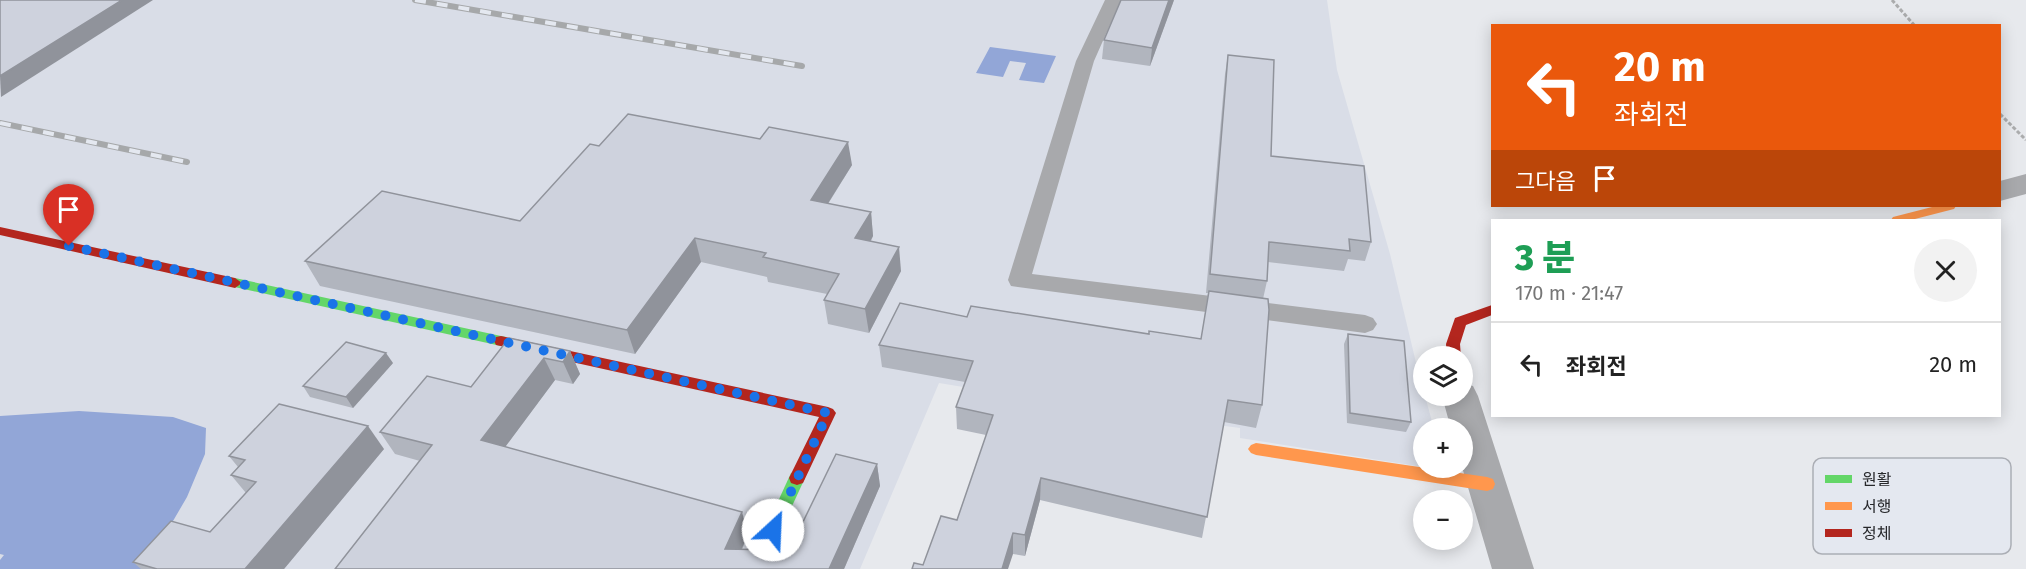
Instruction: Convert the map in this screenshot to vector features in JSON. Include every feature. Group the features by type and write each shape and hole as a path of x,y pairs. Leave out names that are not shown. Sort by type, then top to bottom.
{"street":[{"path":"2001,192 2026,184"},
{"path":"1902,219 1946,207"},
{"path":"0,231 828,413 755,569"},
{"path":"1453,346 1460,322 1491,310"},
{"path":"1463,406 1513,569"},
{"path":"1256,449 1486,483"}],"lane":[{"path":"1113,0 1085,61 1019,280 1365,324"}],"path":[{"path":"1892,0 1914,24"},
{"path":"2001,115 2026,140"}],"shaded area":[{"path":"0,0 1327,0 1337,70 1390,254 1413,350 1413,406 1428,406 1431,418 1413,418 1413,465 1240,438 1240,428 1090,408 939,383 860,569 0,569"}],"water":[{"path":"990,47 1056,56 1044,83 1019,80 1026,63 1010,61 1003,77 976,73"},
{"path":"79,411 173,417 206,428 205,454 187,497 145,569 0,569 0,560 4,555 0,554 0,416"}],"building":[{"path":"0,0 122,0 0,76"},
{"path":"1121,0 1169,0 1152,48 1104,40"},
{"path":"1228,55 1274,60 1271,156 1364,166 1371,242 1349,239 1350,251 1269,242 1267,281 1210,274"},
{"path":"628,114 760,139 769,127 848,142 811,200 871,212 855,238 899,247 865,309 824,300 839,274 763,257 766,253 695,238 627,330 305,261 382,191 520,221 590,144 599,146"},
{"path":"1209,291 1268,299 1269,310 1262,405 1228,400 1207,517 1041,478 1025,535 1013,533 1002,569 912,569 914,563 923,565 941,516 957,520 993,415 956,407 973,361 879,345 900,303 967,317 971,306 1149,334 1149,331 1201,339"},
{"path":"1348,334 1404,341 1411,422 1350,413"},
{"path":"509,338 570,351 563,362 544,358 481,440 742,512 725,549 770,550 783,524 800,528 836,454 877,464 829,569 335,569 432,445 380,432 427,376 471,387"},
{"path":"346,342 386,353 346,397 303,386"},
{"path":"279,404 368,426 245,569 157,569 133,562 171,521 210,532 256,482 231,475 245,460 229,456"}],"railway":[{"path":"415,0 802,66"},
{"path":"0,123 187,162"}],"traffic: fast":[{"path":"235,283 501,341"},
{"path":"755,569 797,478"}],"traffic: slow":[{"path":"1901,219 1946,207"},
{"path":"1256,449 1487,484"}],"traffic: jam":[{"path":"0,231 235,283"},
{"path":"1453,346 1460,322 1491,310"},
{"path":"501,341 828,413 797,478"}],"route":[{"path":"69,246 828,413 773,530"}]}
